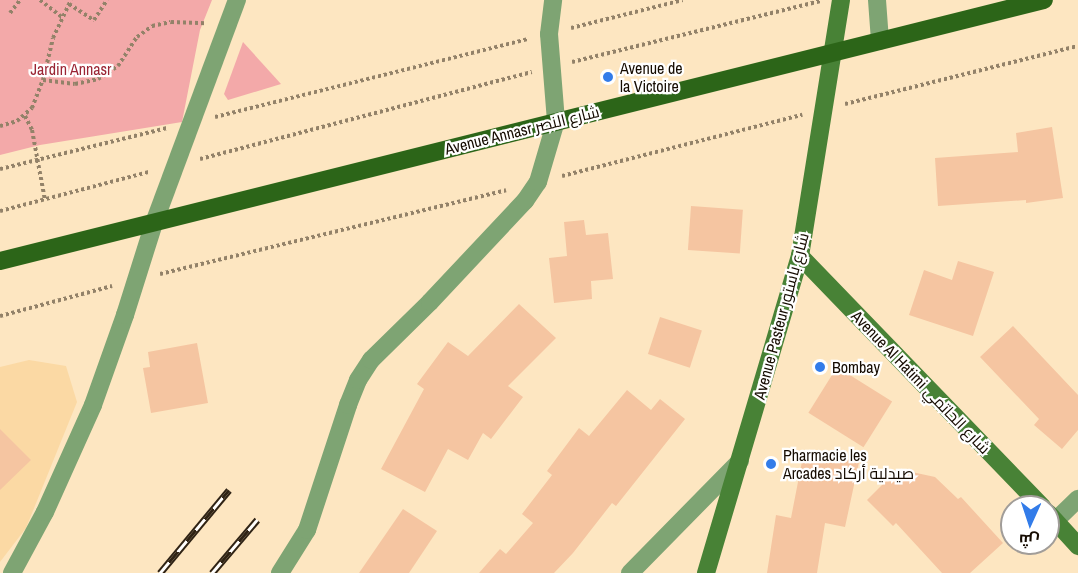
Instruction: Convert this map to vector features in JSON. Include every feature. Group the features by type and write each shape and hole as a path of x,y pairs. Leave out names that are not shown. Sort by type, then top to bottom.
{"main road":[{"name":"Avenue Annasr شارع النصر","path":"0,261 1044,0"}],"street":[{"path":"12,573 45,512 93,405 154,223 237,0"},
{"path":"280,573 307,530 358,380 371,360 430,303 525,201 538,182 553,141 556,121 549,33 553,0"},
{"name":"Avenue Pasteur شارع باستور","path":"706,573 801,256 831,52 841,0"},
{"path":"877,0 880,41"},
{"name":"Avenue Al Hatimi شارع الحاتمي","path":"801,256 1030,495"},
{"path":"630,573 740,461"},
{"path":"1060,511 1078,499"},
{"path":"1060,526 1078,546"}],"path":[{"path":"10,13 21,0"},
{"path":"40,0 62,16"},
{"path":"0,126 25,116 37,99 53,38 70,2 94,20 107,0"},
{"path":"0,169 683,0"},
{"path":"0,211 552,67 824,0"},
{"path":"43,80 75,84 98,79 118,66 144,31 161,23 228,25"},
{"path":"25,116 32,130 45,200"}],"shaded area":[{"path":"29,360 66,366 77,402 26,528 0,562 0,367"}],"green space":[{"name":"Jardin Annasr","path":"0,0 212,0 200,30 182,122 40,145 0,155"},
{"path":"243,42 281,84 228,100 224,94"}],"building":[{"path":"1052,127 1063,198 1026,203 1026,200 938,206 935,158 1018,152 1016,133"},
{"path":"691,206 743,210 740,254 688,250"},
{"path":"584,220 586,235 608,233 613,279 591,281 592,299 554,303 549,258 567,256 564,222"},
{"path":"958,261 994,272 973,336 909,315 924,270 952,280"},
{"path":"519,304 556,338 508,386 523,397 491,439 483,433 468,460 448,449 425,492 381,469 424,389 417,384 448,342 468,356"},
{"path":"660,317 702,331 690,368 648,354"},
{"path":"1013,326 1078,395 1078,430 1062,449 1034,425 1039,419 980,357"},
{"path":"197,343 208,403 151,413 143,368 150,367 148,352"},
{"path":"837,367 892,401 864,447 808,413"},
{"path":"627,390 651,410 660,399 685,419 616,506 612,503 573,553 554,573 479,573 500,549 506,554 533,523 522,514 552,475 547,471 579,428 589,436"},
{"path":"0,429 31,460 0,490"},
{"path":"804,451 859,462 845,527 825,523 817,573 767,573 776,515 791,518"},
{"path":"898,469 935,477 958,499 961,497 1000,540 1000,546 970,573 942,573 896,523 893,526 867,500"},
{"path":"403,509 437,531 409,573 359,573"}],"railway":[{"path":"160,573 229,490"},
{"path":"212,573 257,520"}],"place":[{"name":"Avenue de la Victoire","path":"608,77"},
{"name":"Bombay","path":"820,367"},
{"name":"Pharmacie les Arcades صيدلية أركاد","path":"771,464"}]}
